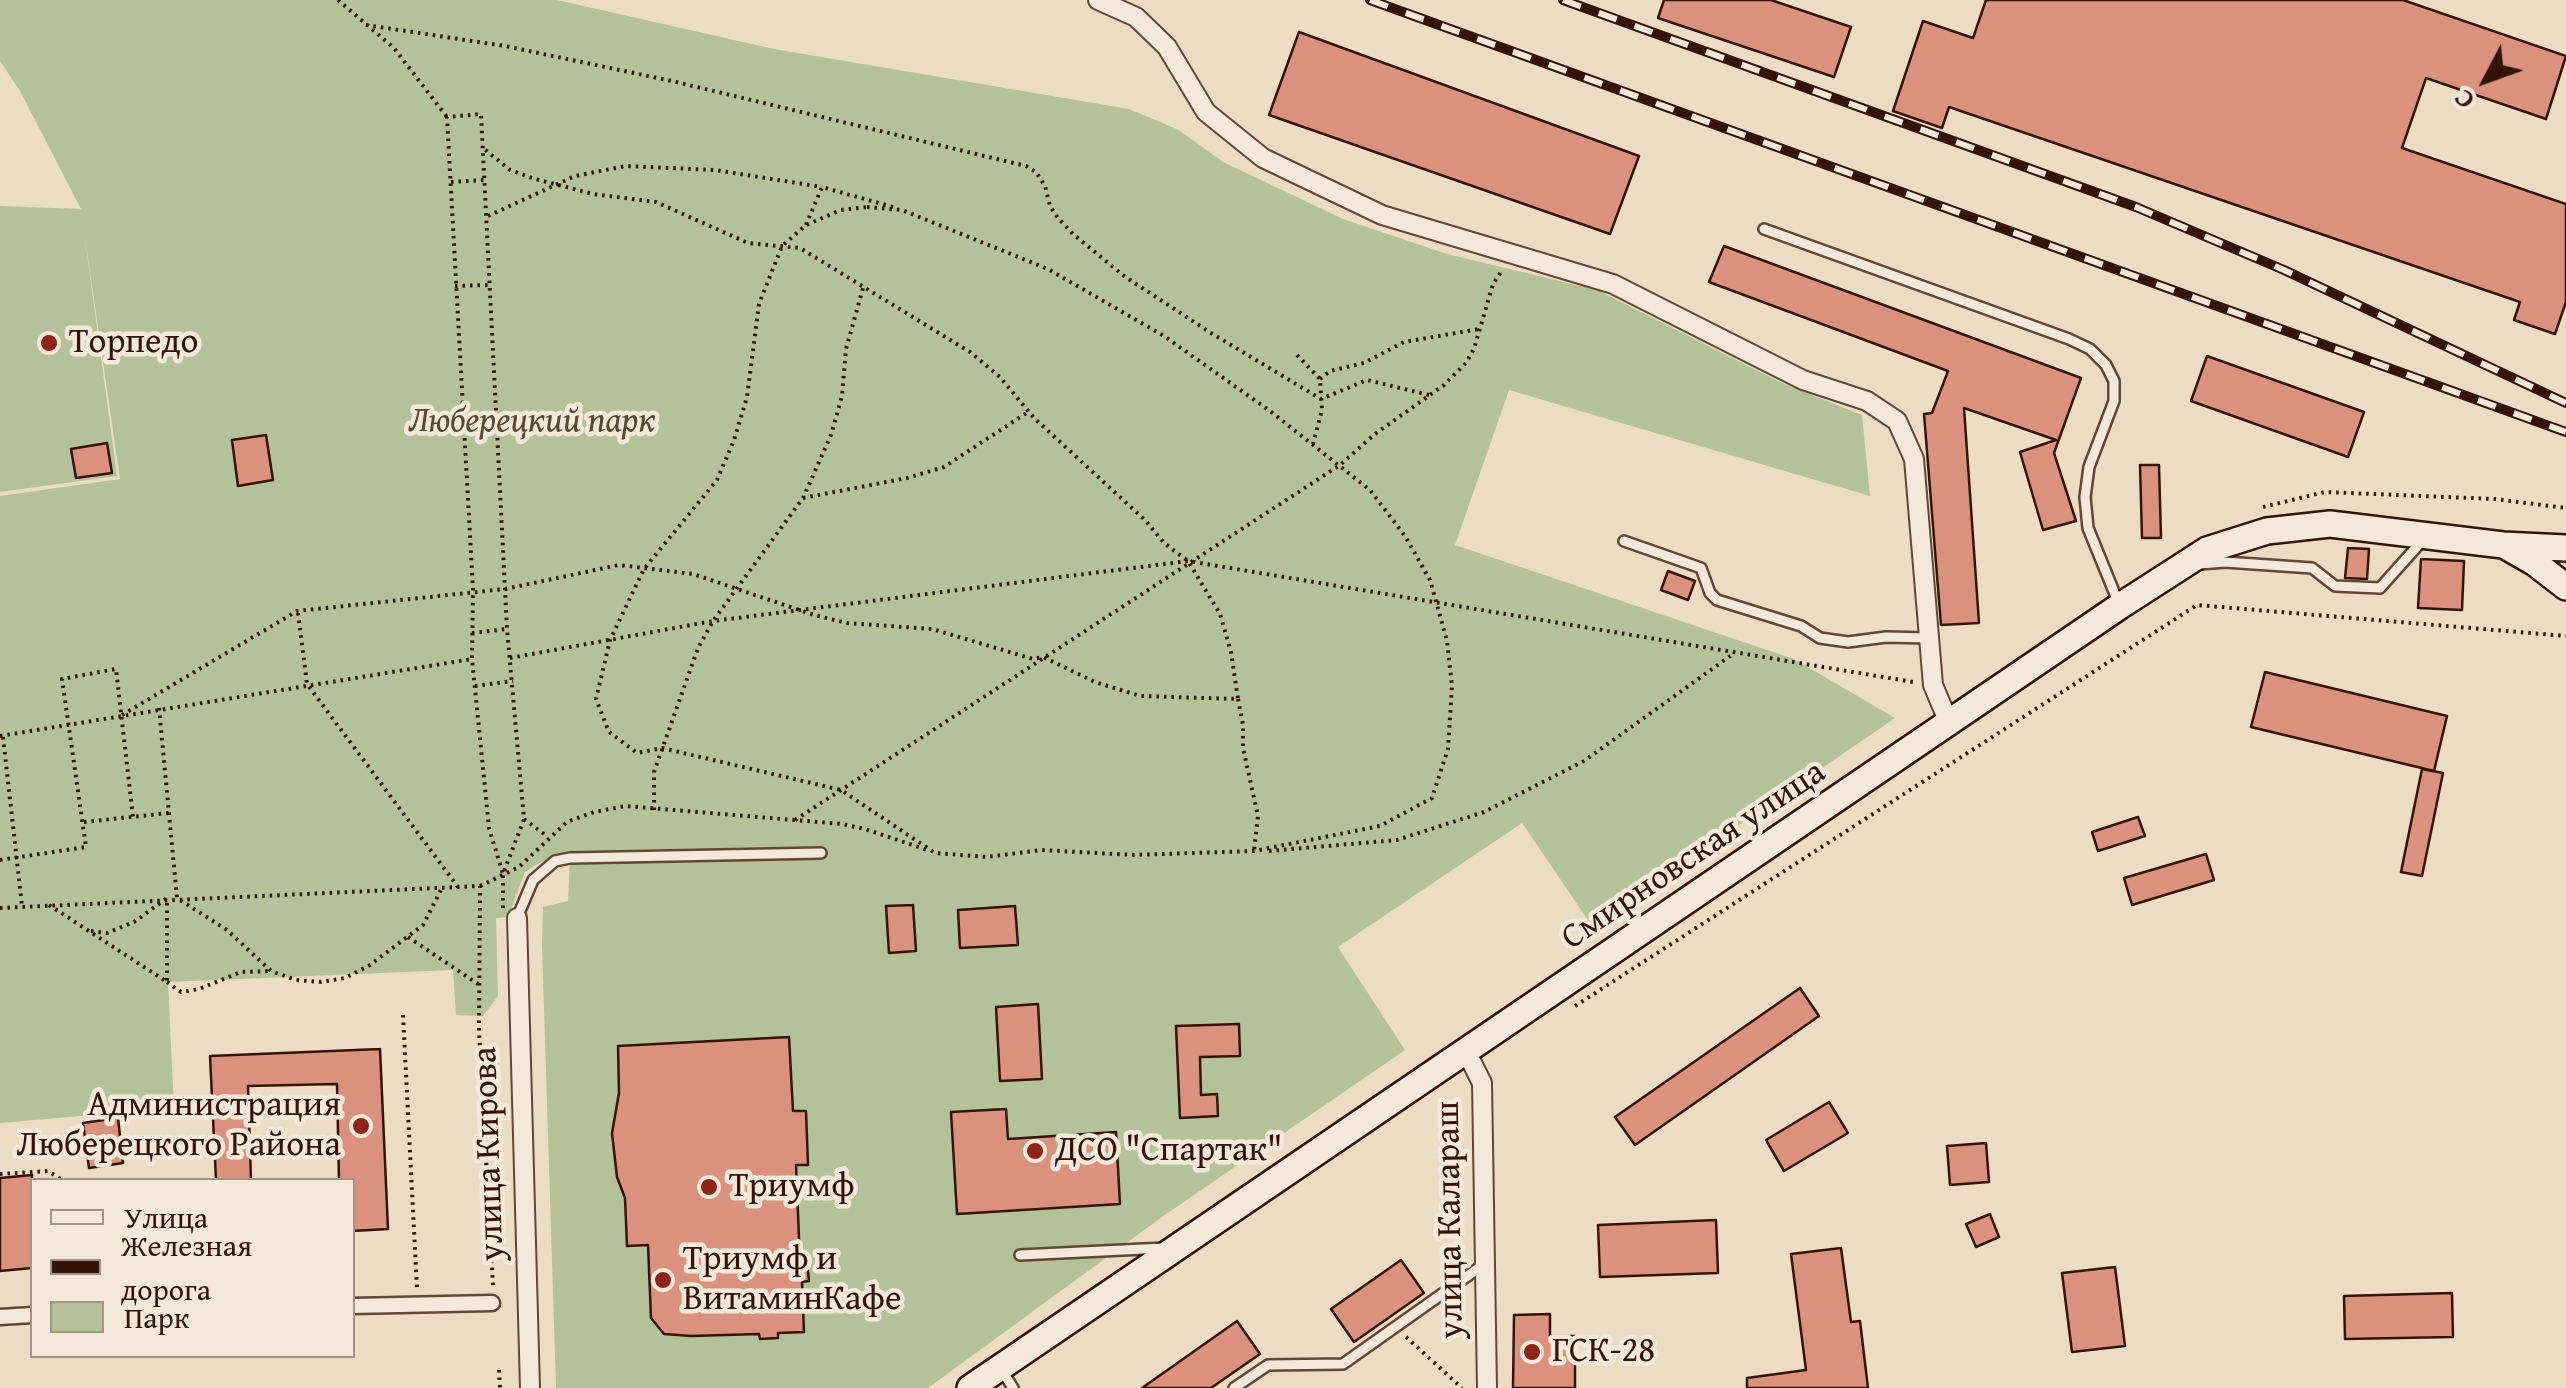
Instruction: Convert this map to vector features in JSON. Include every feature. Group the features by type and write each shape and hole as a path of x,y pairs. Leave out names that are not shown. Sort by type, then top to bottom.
{"main road":[{"name":"Смирновская улица","path":"970,1388 1006,1378 1177,1247 2207,550 2267,531 2330,524 2503,545 2566,548"},
{"name":"Смирновская улица","path":"2503,545 2566,587"}],"street":[{"path":"1098,0 1136,18 1167,47 1206,112 1263,158 1382,215 1614,284 1802,380 1866,401 1896,421 1914,459 1933,685 1949,723"},
{"name":"улица Кирова","path":"517,918 530,1388"},
{"name":"улица Калараш","path":"1468,1052 1482,1084 1487,1388"},
{"path":"355,1306 492,1303"},
{"path":"0,1317 30,1315"}],"lane":[{"path":"1764,230 2069,340 2090,349 2106,365 2114,381 2114,401 2090,467 2085,497 2088,528 2120,606"},
{"path":"2182,566 2225,562 2312,568 2335,586 2380,588 2427,535"},
{"path":"1624,542 1701,568 1710,593 1717,600 1800,626 1820,638 1848,642 1886,637 1930,638"},
{"path":"517,918 532,880 554,861 822,853"},
{"path":"1020,1255 1177,1247"},
{"path":"1234,1388 1268,1365 1343,1364 1486,1264"}],"path":[{"path":"338,0 394,48 447,117 473,590 472,659 489,828 503,874"},
{"path":"366,25 504,46 635,73 1026,166 1036,172 1045,186 1058,218 1111,266 1211,333 1321,399"},
{"path":"447,117 481,114 484,148 505,589 524,819 503,874 500,896 516,946"},
{"path":"484,148 510,170 554,184 593,194 656,202 748,243 800,248 970,352 1000,377 1029,412 1145,520 1164,543 1188,561 1220,614 1231,652 1258,816 1254,851"},
{"path":"487,217 575,176 626,166 715,170 822,187 902,210 1048,269 1164,336 1340,465 1370,490 1430,580 1447,641 1452,686 1448,750 1432,798 1380,826 1254,851"},
{"path":"452,182 485,180"},
{"path":"806,225 822,187"},
{"path":"902,210 841,210 806,225 782,246 759,304 747,397 722,466 693,512 644,569 610,640 596,699 609,732 637,753 662,748 841,790 935,853"},
{"path":"795,820 1340,465 1430,395 1466,363 1474,349 1493,284 1508,251"},
{"path":"455,286 490,284"},
{"path":"654,810 654,772 686,680 713,621 802,498 830,435 842,396 846,349 863,288"},
{"path":"1320,380 1330,371 1364,363 1404,342 1479,329"},
{"path":"1297,355 1320,380 1322,410 1313,444"},
{"path":"1321,399 1367,380 1430,395"},
{"path":"802,498 944,467 1029,412"},
{"path":"464,426 496,425"},
{"path":"510,658 713,621 1188,561 1933,685"},
{"path":"122,715 297,612 505,589 619,565 694,574 847,623 932,629 1033,659 1042,657 1095,682 1140,696 1238,699"},
{"path":"1574,1006 2198,605 2566,636"},
{"path":"297,612 307,684 458,888"},
{"path":"472,634 508,629"},
{"path":"0,908 480,886 519,867 566,822 626,806 865,829 935,853 987,857 1042,850 1135,854 1254,851 1396,840 1484,812 1584,761 1734,654"},
{"path":"22,906 1,735 472,659"},
{"path":"0,860 86,846 62,679 116,669 133,816"},
{"path":"475,686 513,681"},
{"path":"160,708 177,898"},
{"path":"82,822 169,812"},
{"path":"524,819 549,838"},
{"path":"480,886 478,984 492,1286"},
{"path":"49,904 180,992 242,972 271,971 296,980 321,982 345,978 370,965 424,925 442,888"},
{"path":"89,931 108,932 134,922 166,898"},
{"path":"166,898 167,982"},
{"path":"177,898 227,930 271,971"},
{"path":"408,937 478,984"},
{"path":"402,1015 417,1304"},
{"path":"0,1174 48,1171 59,1178"},
{"path":"1396,1327 1462,1388"},
{"path":"499,1370 500,1388"}],"green space":[{"name":"Люберецкий парк","path":"0,0 557,0 774,49 1129,109 1179,130 1223,162 1343,219 1447,254 1597,290 1784,384 1862,415 1870,496 1509,390 1455,545 1794,659 1895,718 1592,926 1522,823 1338,947 1405,1050 1162,1217 928,1388 556,1388 543,907 568,901 570,858 543,861 525,872 508,917 496,918 498,996 483,1016 456,1015 453,970 168,982 174,1108 0,1123 0,496 120,479 84,231 117,476 0,492 0,206 81,209 20,91 0,61"}],"building":[{"path":"1664,0 1771,0 1851,27 1834,77 1658,18"},
{"path":"1986,0 2403,0 2566,56 2546,119 2426,78 2402,148 2566,204 2566,302 2555,334 2514,320 2520,302 1949,107 1942,128 1893,111 1923,21 1973,38"},
{"path":"1299,32 1639,156 1610,234 1269,115"},
{"path":"1724,246 2081,378 2054,453 2076,521 2043,530 2020,452 2056,440 1964,408 1979,623 1941,625 1924,414 1932,413 1948,371 1709,282"},
{"path":"2207,356 2364,412 2348,457 2191,401"},
{"path":"266,435 273,480 238,486 232,440"},
{"path":"107,443 112,473 76,478 71,449"},
{"path":"2140,465 2159,465 2161,538 2142,538"},
{"path":"2348,548 2369,549 2367,579 2345,578"},
{"path":"2421,559 2464,561 2462,610 2418,608"},
{"path":"1668,571 1695,581 1688,600 1661,590"},
{"path":"2265,672 2447,716 2434,771 2251,727"},
{"path":"2422,769 2443,773 2422,876 2401,872"},
{"path":"2138,817 2145,836 2098,851 2092,832"},
{"path":"2206,854 2214,880 2132,905 2124,878"},
{"path":"913,905 916,951 889,953 886,906"},
{"path":"1015,906 1018,945 960,948 958,910"},
{"path":"1800,988 1819,1016 1635,1145 1615,1117"},
{"path":"1038,1004 1042,1079 1000,1081 996,1007"},
{"path":"1239,1024 1240,1056 1200,1057 1201,1095 1217,1094 1218,1116 1180,1118 1176,1026"},
{"name":"Триумф","path":"789,1037 793,1111 806,1111 808,1165 796,1165 800,1263 807,1263 809,1281 802,1282 804,1332 778,1333 778,1338 760,1339 759,1334 664,1334 651,1318 648,1245 627,1246 625,1198 617,1177 612,1133 619,1093 618,1046"},
{"name":"Администрация Люберецкого Района","path":"380,1049 388,1229 355,1231 355,1178 339,1178 337,1084 248,1086 251,1178 216,1178 210,1056"},
{"path":"1829,1102 1848,1133 1784,1171 1766,1140"},
{"name":"ДСО \"Спартак\"","path":"1006,1109 1008,1139 1116,1132 1120,1204 957,1214 951,1112"},
{"path":"118,1118 123,1163 89,1168 83,1123"},
{"path":"1986,1143 1989,1182 1950,1185 1947,1146"},
{"path":"32,1175 30,1268 0,1271 0,1178"},
{"path":"1990,1214 1999,1237 1976,1247 1966,1224"},
{"path":"1716,1220 1718,1273 1600,1277 1598,1225"},
{"path":"1841,1248 1851,1322 1860,1321 1868,1388 1747,1388 1747,1378 1806,1370 1791,1254"},
{"path":"1401,1260 1424,1293 1354,1342 1331,1309"},
{"path":"2115,1267 2125,1346 2072,1352 2062,1273"},
{"path":"2452,1293 2453,1337 2345,1339 2344,1296"},
{"name":"ГСК-28","path":"1550,1314 1550,1336 1575,1336 1575,1388 1513,1388 1514,1315"},
{"path":"1237,1321 1260,1354 1211,1388 1142,1388"}],"railway":[{"path":"1370,0 2566,432"},
{"path":"1563,0 2136,207 2284,270 2566,403"}],"place":[{"name":"Торпедо","path":"49,343"},
{"name":"Администрация Люберецкого Района","path":"361,1126"},
{"name":"ДСО \"Спартак\"","path":"1035,1151"},
{"name":"Триумф","path":"709,1187"},
{"name":"Триумф и ВитаминКафе","path":"663,1280"},
{"name":"ГСК-28","path":"1532,1352"}]}
